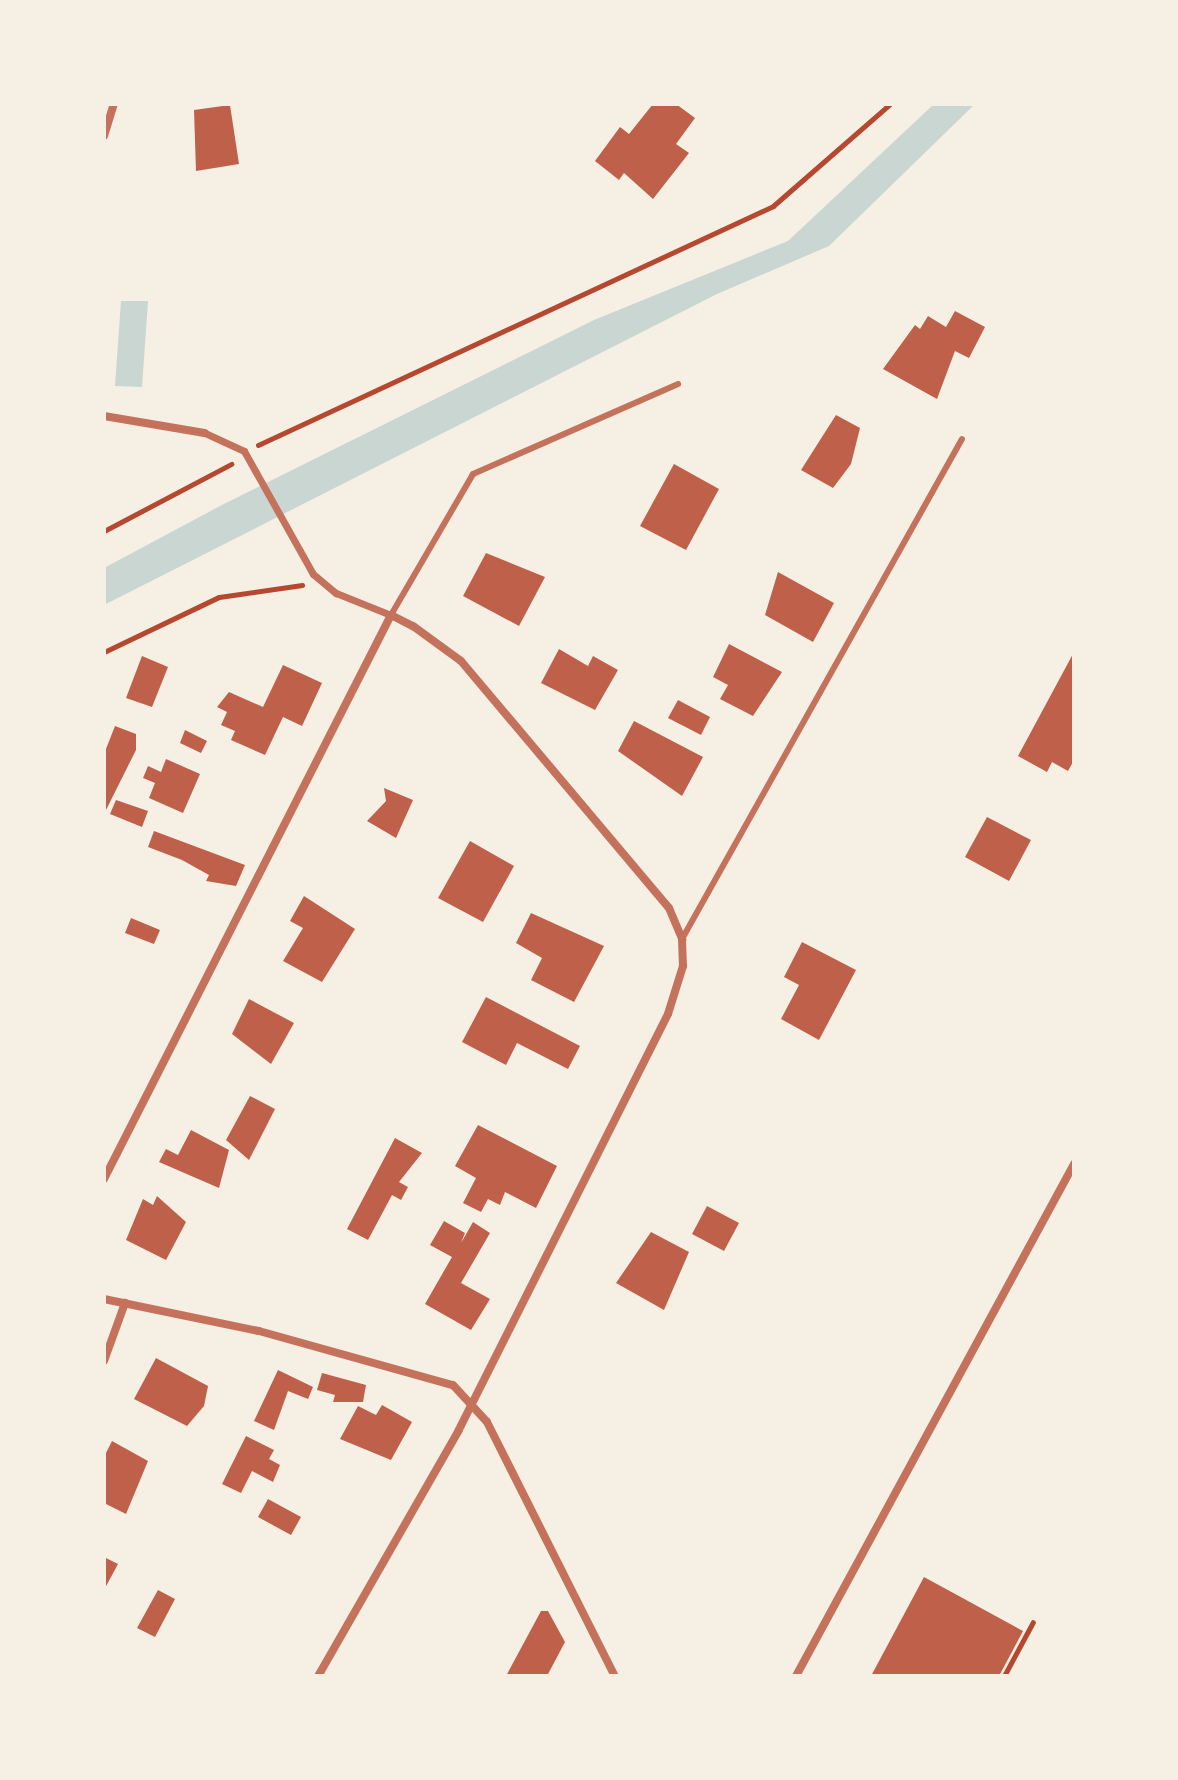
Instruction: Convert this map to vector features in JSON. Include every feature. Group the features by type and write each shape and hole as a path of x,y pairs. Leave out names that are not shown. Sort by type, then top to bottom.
{"street":[{"path":"104,136 114,104"},
{"path":"104,416 205,433 244,451 292,540 323,583 391,615 461,661 669,908 682,939 683,966 668,1014 472,1400 318,1676"},
{"path":"104,1179 391,615"},
{"path":"796,1676 1074,1164"},
{"path":"104,1299 432,1375 472,1400 615,1676"},
{"path":"104,1361 125,1303"}],"lane":[{"path":"391,615 473,474 678,384"},
{"path":"682,939 962,439"}],"path":[{"path":"104,531 244,451 773,206 890,104"},
{"path":"104,652 219,597 323,583"},
{"path":"1004,1676 1033,1622"}],"shaded area":[{"path":"934,104 975,104 829,246 717,294 104,605 104,568 220,506 594,320 788,241"},
{"path":"121,301 148,301 142,387 115,386"}],"building":[{"path":"653,104 676,104 695,118 676,144 689,153 653,199 624,173 619,180 595,161 620,127 629,134"},
{"path":"230,105 239,164 196,171 194,110"},
{"path":"955,311 985,327 969,358 955,351 937,399 883,369 915,325 920,329 928,316 946,327"},
{"path":"836,415 860,428 851,464 833,488 801,470"},
{"path":"674,464 719,489 686,550 640,526"},
{"path":"486,553 545,577 519,626 463,596"},
{"path":"778,572 834,603 813,642 765,615"},
{"path":"729,644 782,672 753,716 720,699 728,685 713,677"},
{"path":"559,649 588,666 593,656 618,670 595,710 541,683"},
{"path":"1074,652 1074,760 1068,771 1052,762 1047,772 1018,756"},
{"path":"142,656 168,667 152,707 126,698"},
{"path":"283,665 322,683 302,726 283,717 265,755 231,740 235,731 221,725 227,712 217,707 229,692 263,707"},
{"path":"678,700 710,717 701,735 668,718"},
{"path":"634,721 703,757 682,796 618,751"},
{"path":"115,726 136,734 136,750 104,814 104,754"},
{"path":"185,730 207,741 201,753 180,743"},
{"path":"166,759 200,774 183,813 149,798 155,783 143,778 148,766 161,772"},
{"path":"384,788 413,800 396,838 367,821 386,801"},
{"path":"116,800 148,811 142,827 110,814"},
{"path":"987,817 1031,840 1009,881 965,857"},
{"path":"154,831 245,865 236,886 206,881 209,875 148,847"},
{"path":"470,841 514,866 483,922 438,898"},
{"path":"304,896 355,929 322,982 283,961 303,928 290,921"},
{"path":"531,913 604,946 574,1002 531,980 542,958 516,943"},
{"path":"131,918 160,930 154,944 125,933"},
{"path":"802,942 856,970 819,1040 781,1019 799,985 784,977"},
{"path":"486,997 580,1046 568,1069 517,1043 506,1065 462,1042"},
{"path":"249,999 294,1023 271,1064 232,1034"},
{"path":"250,1096 275,1109 249,1160 226,1140"},
{"path":"478,1125 557,1166 536,1208 505,1192 500,1205 488,1199 481,1212 463,1203 476,1178 455,1166"},
{"path":"191,1130 229,1150 219,1188 159,1162 166,1149 178,1155"},
{"path":"395,1138 422,1153 399,1182 408,1187 401,1200 392,1195 368,1240 347,1229"},
{"path":"157,1196 186,1222 166,1260 126,1240 143,1199 153,1205"},
{"path":"707,1206 739,1223 724,1251 692,1234"},
{"path":"444,1221 465,1233 461,1243 473,1222 490,1233 461,1283 490,1299 471,1330 425,1304 452,1257 430,1245"},
{"path":"651,1232 689,1252 664,1310 616,1283"},
{"path":"156,1358 208,1386 204,1406 187,1426 134,1399"},
{"path":"278,1370 313,1387 308,1399 288,1391 274,1430 254,1421"},
{"path":"322,1373 366,1385 363,1402 333,1402 335,1395 317,1390"},
{"path":"382,1405 412,1422 391,1460 340,1439 358,1406 376,1415"},
{"path":"246,1436 274,1450 269,1459 280,1465 273,1482 252,1471 241,1493 222,1484"},
{"path":"112,1441 148,1461 126,1514 104,1503 104,1457"},
{"path":"268,1499 301,1517 291,1535 258,1517"},
{"path":"104,1557 118,1564 104,1590"},
{"path":"924,1577 1023,1631 999,1676 871,1676"},
{"path":"158,1590 175,1599 155,1637 137,1628"},
{"path":"541,1611 548,1611 565,1642 547,1676 506,1676"}]}
